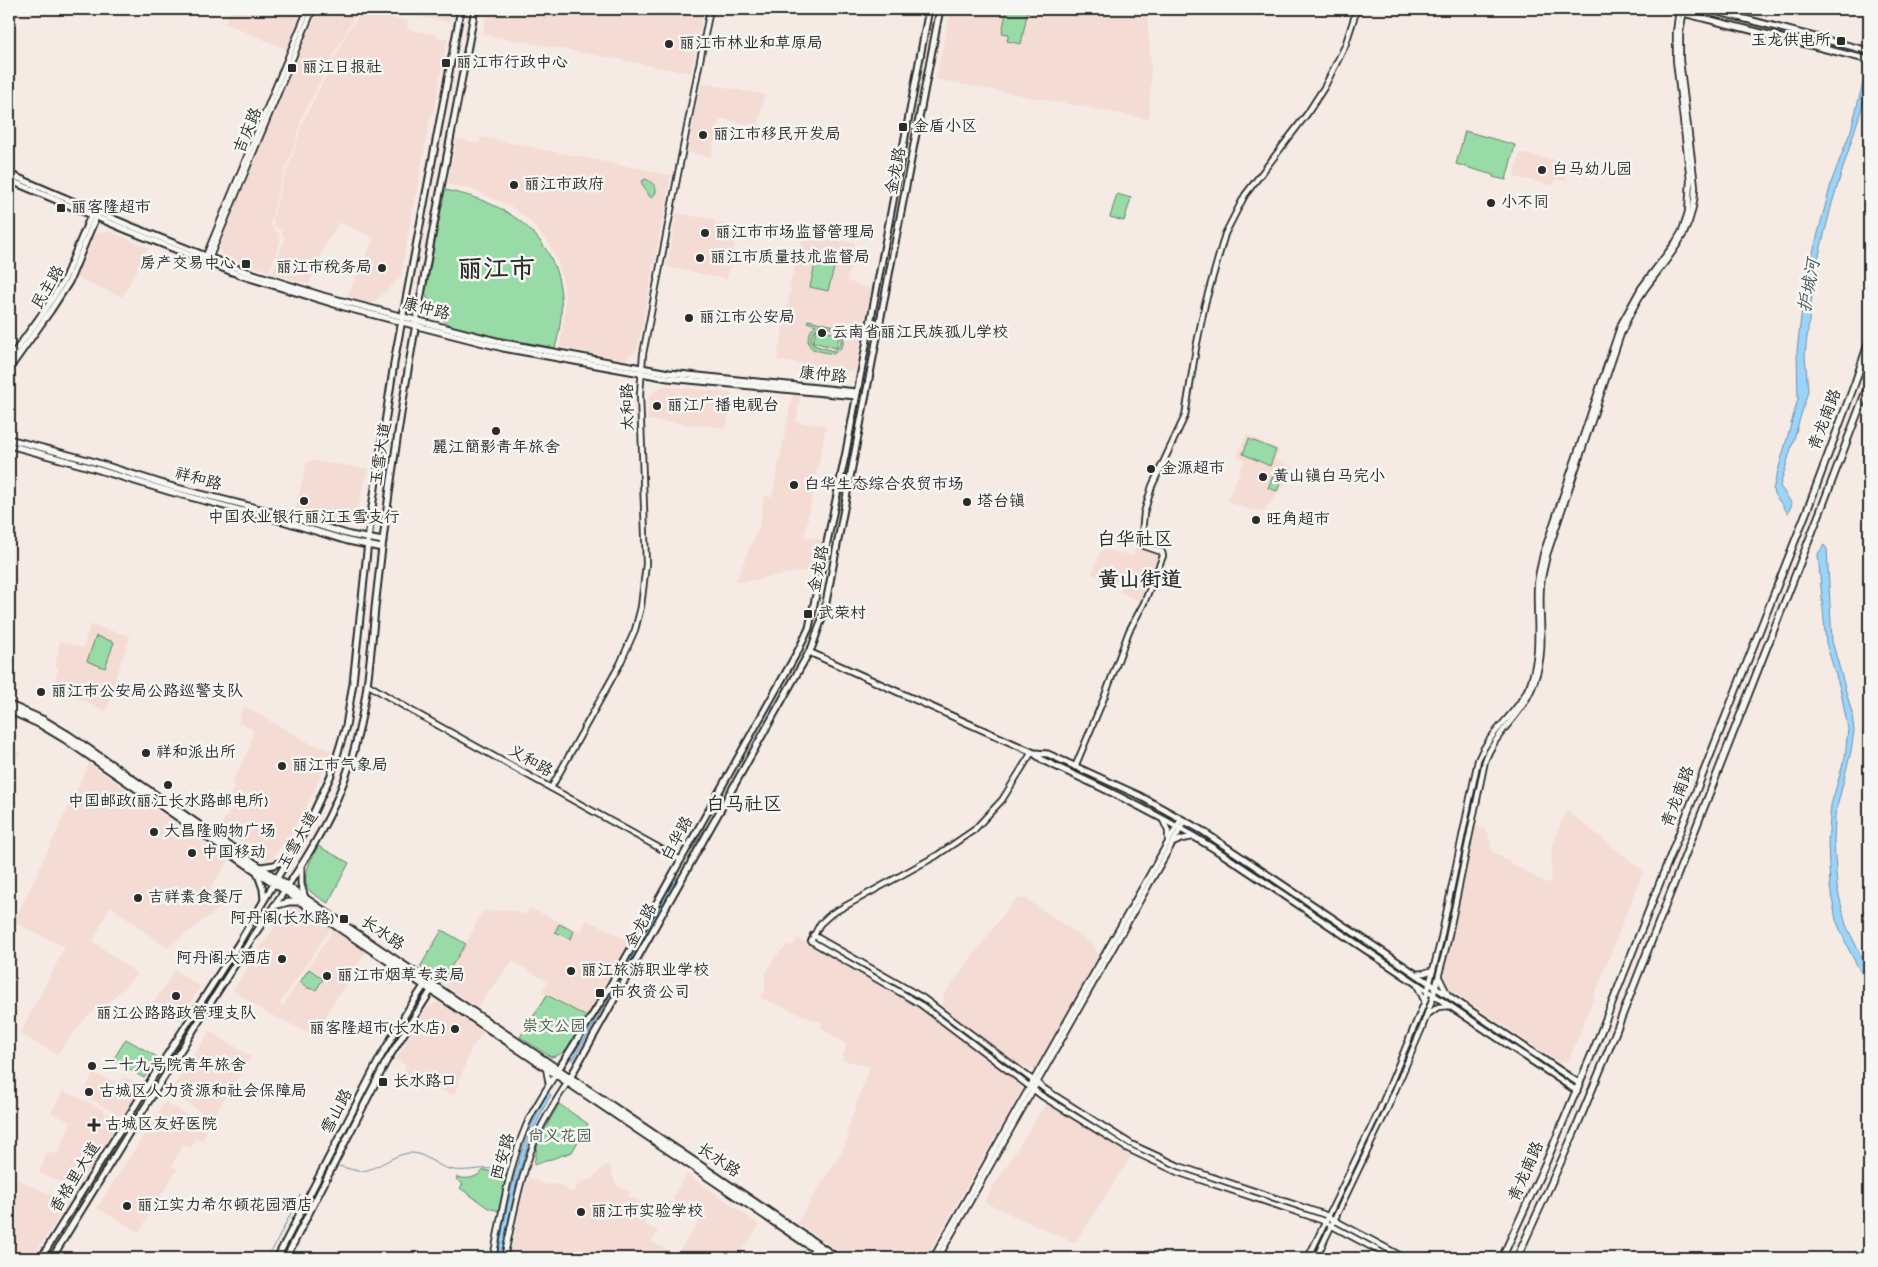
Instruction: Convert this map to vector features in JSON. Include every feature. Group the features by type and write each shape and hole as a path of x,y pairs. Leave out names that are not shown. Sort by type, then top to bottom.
{"highway":[{"name":"长水路","path":"9,705 43,720 68,735 258,868"},
{"name":"长水路","path":"9,710 40,724 65,739 557,1072 837,1258"},
{"name":"长水路","path":"433,987 545,1066 557,1072"},
{"name":"长水路","path":"569,1080 578,1089 828,1258"}],"main road":[{"name":"玉雪大道","path":"276,880 306,829 327,787 346,726 357,654 367,542 379,457 402,320 461,9"},
{"name":"玉雪大道","path":"286,888 326,822 344,780 360,729 367,684 382,548 409,358 475,9"},
{"name":"金龙路","path":"824,559 929,9"},
{"name":"金龙路","path":"569,1080 819,632 940,9"},
{"path":"1667,9 1681,10 1869,60"},
{"path":"1707,9 1869,51"},
{"name":"康仲路","path":"9,174 94,213"},
{"name":"康仲路","path":"9,180 206,260 402,320 641,372 856,394"},
{"name":"民主路","path":"9,360 64,280 94,213"},
{"name":"民主路","path":"9,369 66,288 76,268 94,213"},
{"name":"青龙南路","path":"1502,1258 1580,1084 1810,503 1869,341"},
{"name":"青龙南路","path":"1517,1258 1556,1175 1609,1049 1869,384"},
{"name":"祥和路","path":"9,439 88,460 382,548"},
{"name":"祥和路","path":"9,445 171,492 286,522 367,542 383,541"},
{"name":"白华路","path":"557,1072 581,1036 803,642 812,620 824,559"},
{"path":"809,652 1032,752 1044,761 1159,815 1197,837 1577,1091"},
{"path":"1032,752 1048,754 1075,766 1138,795 1183,820 1238,854 1580,1084"},
{"path":"264,901 258,868 274,865 289,858"},
{"path":"274,906 304,900 301,884 301,866"},
{"name":"香格里大道","path":"42,1258 149,1083 239,943 276,880"},
{"name":"香格里大道","path":"52,1258 149,1099 286,888"},
{"name":"雪山路","path":"277,1258 380,1058 426,983"},
{"name":"雪山路","path":"286,1258 386,1062 414,1014 433,987"}],"street":[{"name":"吉庆路","path":"206,260 308,9"},
{"name":"吉庆路","path":"206,260 313,9"},
{"name":"太和路","path":"551,788 618,669 634,632 640,610 646,564 641,372 645,342 710,9"},
{"path":"1075,766 1104,698 1129,631 1144,603 1163,556 1162,552 1140,543 1144,513 1156,476 1185,416 1200,326 1225,234 1245,195 1307,114 1325,86 1345,46 1357,9"},
{"path":"1308,1258 1379,1111 1428,991 1478,760 1488,741 1518,706 1532,676 1538,642 1537,587 1541,565 1617,332 1641,288 1675,243 1688,212 1690,180 1676,60 1676,33 1681,10"},
{"path":"1316,1258 1385,1114 1434,995 1485,761 1498,736 1522,708 1536,678 1542,642 1541,587 1550,546 1621,334 1639,299 1682,239 1692,213 1695,199 1694,180 1680,60 1681,10"},
{"name":"义和路","path":"367,684 412,711 681,860"},
{"path":"1032,752 1002,800 974,830 936,856 831,914 820,924 811,941 919,1004 1032,1088 1128,1150 1177,1172 1326,1222 1392,1258"},
{"path":"1159,815 1167,828 1170,843"},
{"path":"938,1258 1183,820"},
{"path":"1170,843 1197,837"},
{"path":"814,935 928,1002 1035,1082 1132,1144 1180,1166 1329,1217 1405,1258"},
{"path":"1416,974 1434,970"},
{"path":"1439,977 1443,988 1449,996"},
{"path":"1416,984 1424,1001"},
{"path":"1426,1016 1438,1007 1450,1006"},
{"path":"545,1066 549,1085"},
{"name":"西安路","path":"493,1258 516,1154 529,1120 557,1072"},
{"name":"西安路","path":"504,1258 518,1193 528,1158 542,1125 569,1080"},
{"path":"933,1258 1032,1088"},
{"path":"561,1093 578,1089"}],"shaded area":[{"path":"231,9 304,9 288,50 225,23"},
{"path":"318,9 339,9 355,11 356,13 303,114 291,156 281,179 270,224 279,235 280,241 269,271 224,257 220,244"},
{"path":"377,9 452,9 449,22"},
{"path":"488,9 620,9 666,18 669,9 704,9 691,73 483,34"},
{"path":"951,9 1108,9 1147,16 1151,69 1149,119 936,79"},
{"path":"361,12 408,21 407,29 447,39 400,278 372,304 347,296 374,238 339,222 325,244 309,284 272,273 285,239 281,231 274,225 273,218 283,179 293,156 302,124 348,31"},
{"path":"701,83 764,95 758,126 719,118 711,157 688,152"},
{"path":"481,137 671,175 637,350 625,359 560,347 565,311 564,285 558,262 548,242 527,218 510,206 474,190 448,184 457,139 479,144"},
{"name":"白马幼儿园","path":"1520,153 1569,163 1565,181 1556,179 1554,185 1514,177"},
{"path":"677,213 738,227 727,279 667,267"},
{"path":"108,231 149,248 122,297 76,277 96,234"},
{"path":"802,240 855,242 847,281 871,289 855,371 777,360 791,288 789,287"},
{"path":"667,386 732,393 726,428 647,420 649,397 658,388"},
{"name":"白华生态综合农贸市场","path":"793,394 800,395 796,422 826,426 804,537 823,540 818,569 740,582 736,581 760,524 764,496 772,497"},
{"name":"黄山镇白马完小","path":"1247,435 1280,450 1275,459 1293,467 1284,486 1264,510 1251,510 1227,501 1245,460 1237,456"},
{"path":"314,461 368,469 359,505 354,514 348,519 337,523 295,513 306,465"},
{"path":"1137,545 1160,554 1141,602 1120,592 1123,584 1092,574 1102,549 1133,556"},
{"path":"90,625 130,636 115,680 117,682 106,711 64,691 66,687 54,682 59,667 55,666 60,641 83,648"},
{"name":"丽江市气象局","path":"244,706 313,745 331,750 313,794 296,825 272,859 266,860 219,828 235,804 227,799 235,787 231,784 249,749 254,729 238,722"},
{"path":"9,747 20,753 9,775"},
{"path":"89,764 229,860 209,889 225,901 221,907 167,948 110,906 93,941 137,974 107,1004 88,1015 57,1054 20,1034 65,947 14,922"},
{"path":"1566,810 1643,871 1569,1060 1560,1063 1451,990 1444,978 1473,825 1484,829 1488,833 1492,852 1546,883 1551,881 1552,848"},
{"path":"1019,899 1026,899 1091,943 1098,954 1098,958 1035,1069 1021,1066 948,1012 943,1004 943,996 1013,902"},
{"path":"298,906 331,928 279,1004 283,1006 334,928 366,952 328,1011 316,1036 265,1012 233,990 287,909"},
{"path":"530,908 581,932 587,920 629,941 587,1017 542,992 548,982 512,961 477,1007 441,982 466,944 482,912 508,909 526,915"},
{"path":"799,939 913,1005 1017,1080 1022,1090 925,1258 849,1258 797,1223 841,1153 850,1135 846,1134 870,1066 842,1060 847,1045 821,1027 822,1023 761,998 765,990 765,974 777,955 788,945 791,946"},
{"name":"丽江公路路政管理支队","path":"175,970 200,987 180,1020 152,1005"},
{"path":"438,1002 483,1032 471,1049 454,1095 403,1074 406,1066 396,1059 428,1007"},
{"path":"210,1031 251,1057 212,1118 173,1095 174,1085"},
{"path":"93,1073 108,1080 121,1082 124,1077 142,1086 122,1117 83,1095"},
{"path":"63,1091 93,1104 120,1122 71,1197 59,1192 63,1183 39,1173 48,1151 58,1155 71,1122 51,1113"},
{"path":"165,1102 208,1127 202,1141 195,1138 191,1148 182,1144 172,1166 177,1169 139,1232 97,1208"},
{"path":"1047,1102 1131,1156 1075,1243 984,1202"},
{"name":"丽江市实验学校","path":"609,1165 616,1185 630,1192 628,1196 641,1202 638,1210 648,1215 644,1224 658,1231 651,1242 677,1254 701,1219 672,1199 687,1174 760,1225 736,1258 510,1258 521,1203 529,1177 545,1185 559,1184 570,1192 581,1182 591,1180 603,1167"},
{"path":"9,1176 68,1202 32,1258 9,1258"}],"green space":[{"path":"992,9 1028,9 1021,44 1007,41 1009,34 1002,33 1006,12"},
{"path":"1465,131 1515,145 1506,180 1456,164"},
{"path":"645,179 656,188 653,197 650,197 641,182"},
{"path":"445,190 475,198 501,209 523,224 541,242 553,264 560,288 561,317 555,348 449,325 435,312 425,294"},
{"path":"1117,194 1131,198 1124,221 1110,217"},
{"path":"817,255 836,260 828,291 810,287"},
{"path":"808,320 848,329 848,332 841,331 844,338 842,347 833,354 813,349 808,340 811,330 816,325 807,322","holes":["819,326 834,329 840,334 841,343 833,351 813,345 813,332"]},
{"path":"816,329 840,335 836,348 813,342"},
{"path":"1249,439 1276,450 1270,466 1243,454"},
{"path":"1275,471 1284,475 1277,491 1268,488"},
{"path":"96,636 114,642 105,668 87,661"},
{"path":"318,846 349,863 328,903 311,892 307,887 307,869"},
{"path":"559,924 574,931 571,939 555,932"},
{"path":"442,930 466,944 441,982 420,967"},
{"path":"309,969 323,979 316,990 308,988 300,982"},
{"name":"崇文公园","path":"547,995 587,1017 569,1047 564,1052 551,1057 520,1037"},
{"path":"126,1039 157,1057 144,1078 113,1060"},
{"name":"尚义花园","path":"559,1104 588,1124 572,1152 534,1165 538,1141"},
{"path":"484,1170 508,1176 500,1211 488,1208 460,1188 463,1184 456,1179 457,1177 472,1178"}],"water":[{"name":"护城河","path":"1867,67 1869,67 1868,88 1832,203 1815,271 1805,354 1808,391 1780,486 1792,504 1788,513 1774,494 1773,489 1798,399 1797,351 1805,283 1832,180 1851,130"},
{"path":"1824,545 1827,549 1832,641 1852,713 1854,731 1835,815 1834,842 1837,887 1846,925 1869,972 1869,988 1836,920 1830,887 1828,843 1831,805 1845,757 1848,729 1841,692 1826,643 1818,554"},
{"path":"675,877 678,879 573,1060 571,1059"},
{"path":"548,1093 551,1095 532,1134 525,1154 501,1258 497,1258 515,1173 529,1132"}],"waterway":[{"path":"693,849 705,827"},
{"path":"339,1166 353,1170 369,1170 400,1155 413,1153 422,1155 449,1169 495,1169"},
{"path":"265,1258 274,1247 300,1195"}],"place":[{"name":"玉龙供电所","path":"1841,41"},
{"name":"丽江市林业和草原局","path":"669,44"},
{"name":"丽江市行政中心","path":"446,63"},
{"name":"丽江日报社","path":"292,68"},
{"name":"金盾小区","path":"903,127"},
{"name":"丽江市移民开发局","path":"703,135"},
{"name":"白马幼儿园","path":"1542,170"},
{"name":"丽江市政府","path":"514,185"},
{"name":"小不同","path":"1491,203"},
{"name":"丽客隆超市","path":"61,208"},
{"name":"丽江市市场监督管理局","path":"705,233"},
{"name":"丽江市质量技术监督局","path":"700,258"},
{"name":"房产交易中心","path":"246,264"},
{"name":"丽江市税务局","path":"382,268"},
{"name":"丽江市公安局","path":"689,318"},
{"name":"云南省丽江民族孤儿学校","path":"822,333"},
{"name":"丽江广播电视台","path":"657,406"},
{"name":"麗江簡影青年旅舍","path":"496,431"},
{"name":"金源超市","path":"1151,469"},
{"name":"黄山镇白马完小","path":"1263,477"},
{"name":"白华生态综合农贸市场","path":"794,485"},
{"name":"中国农业银行丽江玉雪支行","path":"304,501"},
{"name":"塔台镇","path":"967,502"},
{"name":"旺角超市","path":"1256,520"},
{"name":"武荣村","path":"808,614"},
{"name":"丽江市公安局公路巡警支队","path":"41,692"},
{"name":"祥和派出所","path":"146,753"},
{"name":"丽江市气象局","path":"282,766"},
{"name":"中国邮政(丽江长水路邮电所)","path":"168,785"},
{"name":"大昌隆购物广场","path":"154,832"},
{"name":"中国移动","path":"192,853"},
{"name":"吉祥素食餐厅","path":"138,898"},
{"name":"阿丹阁(长水路)","path":"344,919"},
{"name":"阿丹阁大酒店","path":"282,959"},
{"name":"丽江旅游职业学校","path":"571,971"},
{"name":"丽江市烟草专卖局","path":"327,976"},
{"name":"市农资公司","path":"600,993"},
{"name":"丽江公路路政管理支队","path":"176,996"},
{"name":"丽客隆超市(长水店)","path":"455,1029"},
{"name":"二十九号院青年旅舍","path":"92,1066"},
{"name":"长水路口","path":"383,1082"},
{"name":"古城区人力资源和社会保障局","path":"89,1092"},
{"name":"古城区友好医院","path":"94,1125"},
{"name":"丽江实力希尔顿花园酒店","path":"127,1206"},
{"name":"丽江市实验学校","path":"581,1212"}],"district":[{"name":"丽江市","path":"496,271"},
{"name":"白华社区","path":"1135,541"},
{"name":"黄山街道","path":"1140,582"},
{"name":"白马社区","path":"744,806"}]}
